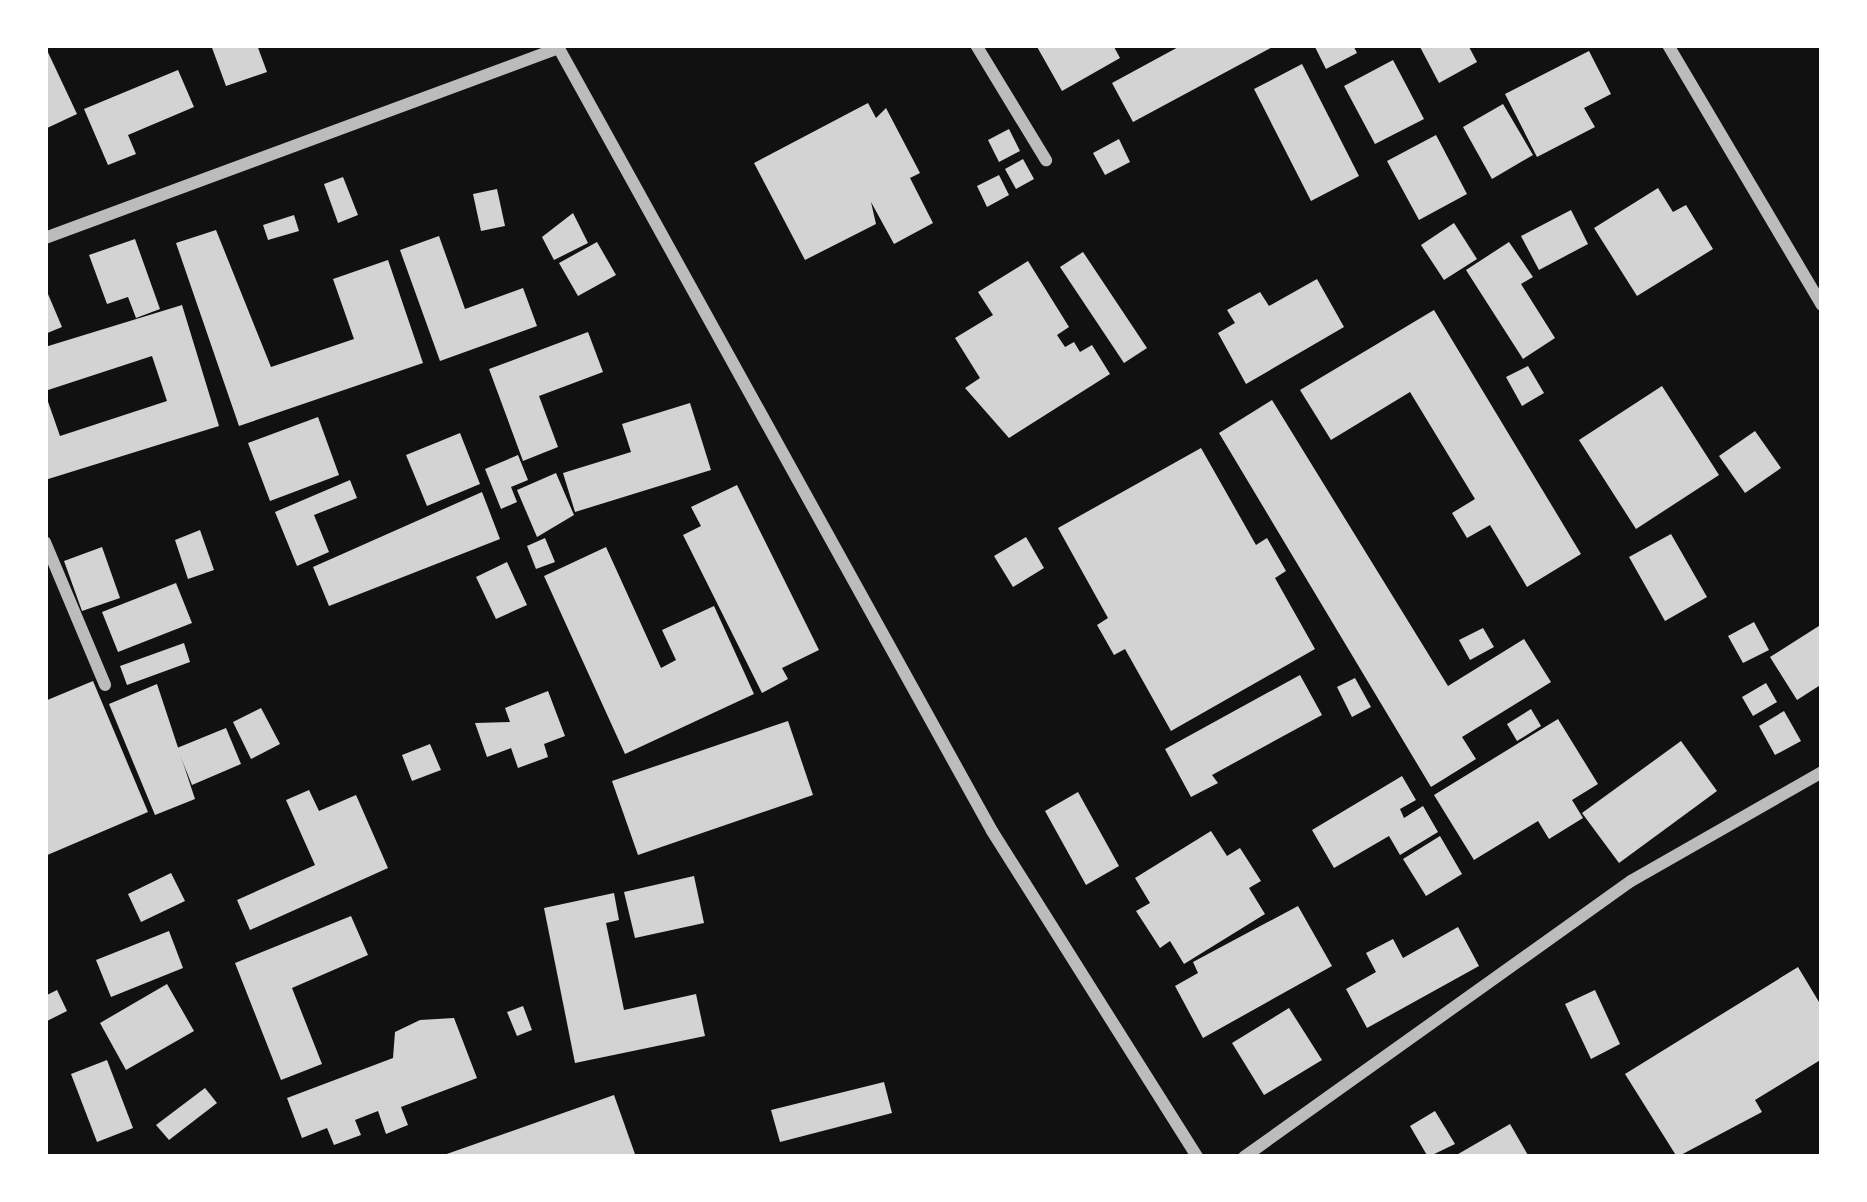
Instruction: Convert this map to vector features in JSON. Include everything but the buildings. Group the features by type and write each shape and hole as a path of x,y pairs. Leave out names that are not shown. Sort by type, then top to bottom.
{"street":[{"path":"976,45 1046,160"},
{"path":"1668,45 1822,305"},
{"path":"45,238 558,47 992,831 1197,1157"},
{"path":"45,542 105,685"},
{"path":"1244,1157 1631,881 1822,772"}]}
